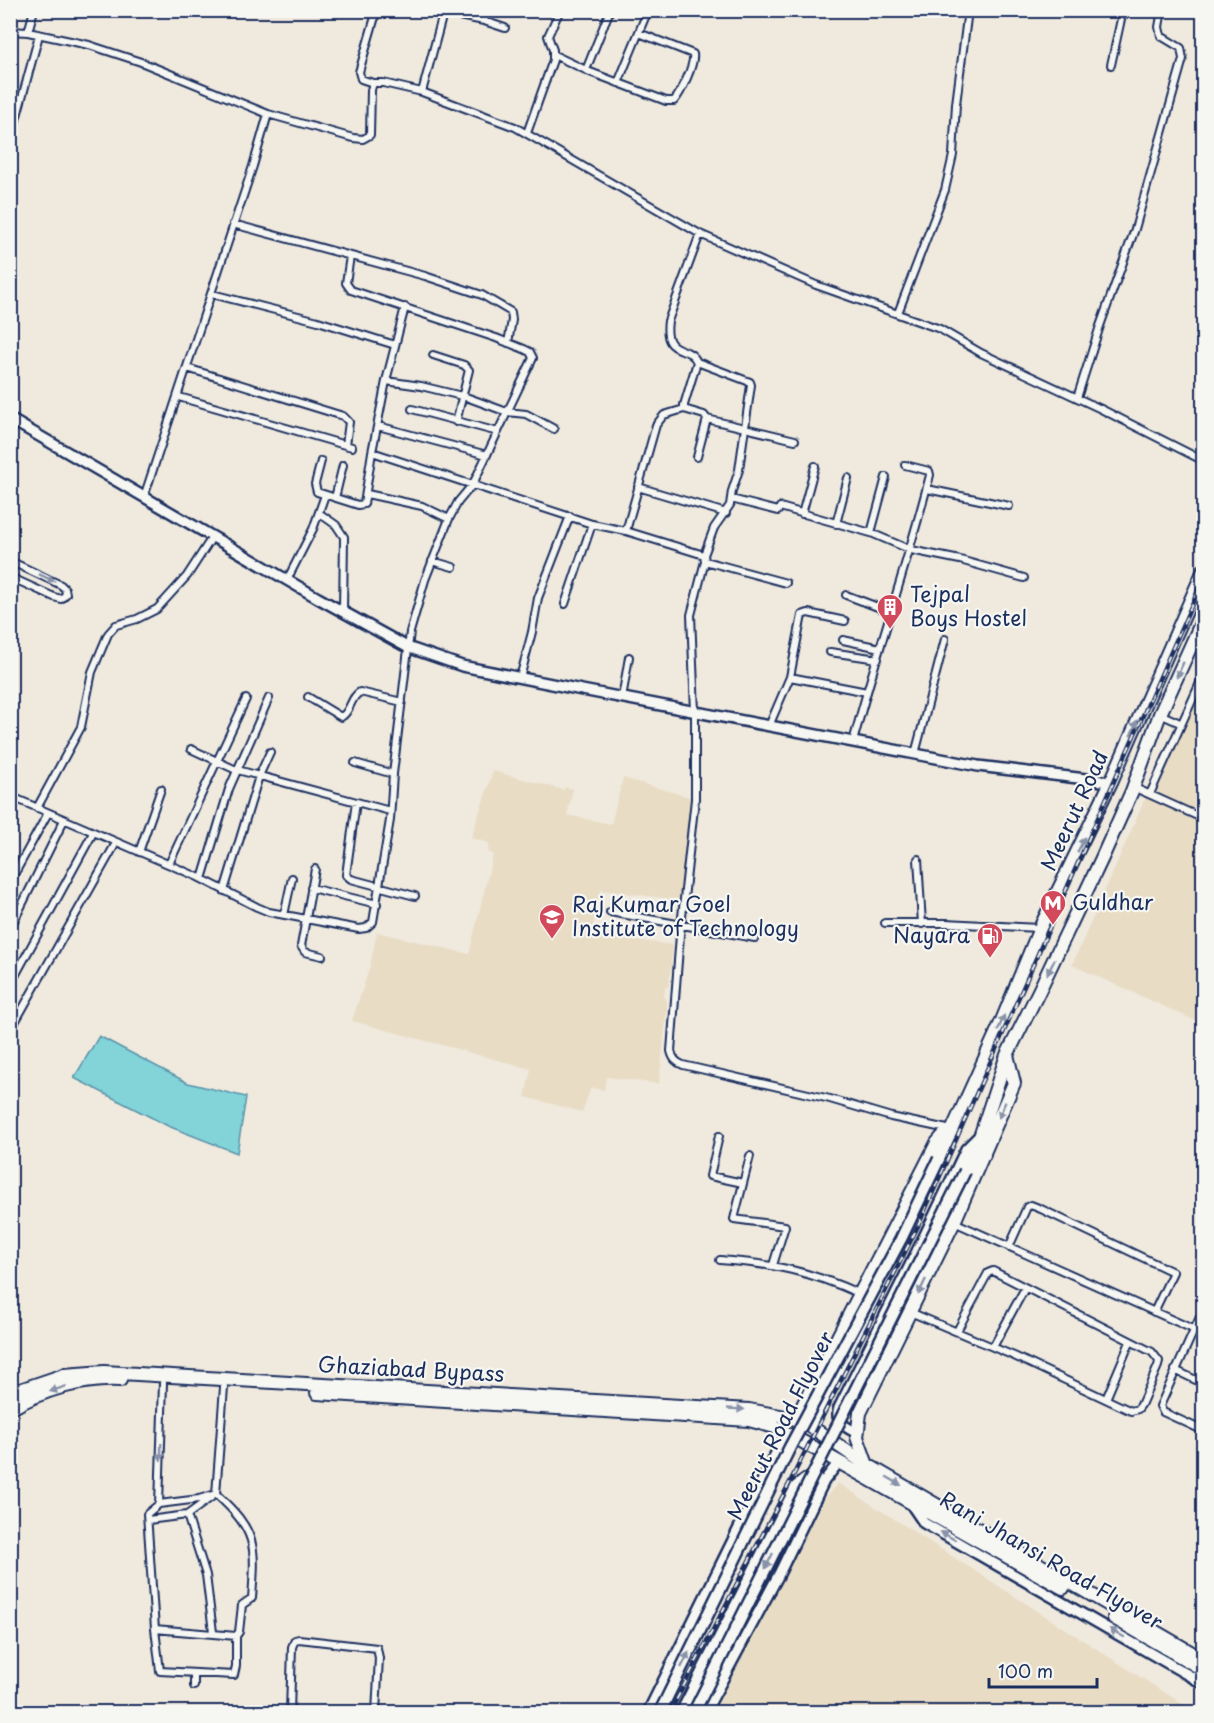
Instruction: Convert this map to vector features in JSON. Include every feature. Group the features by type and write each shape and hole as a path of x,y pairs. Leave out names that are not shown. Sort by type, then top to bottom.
{"highway":[{"name":"Meerut Road","path":"795,1419 934,1148 943,1136 952,1132 1040,928 1111,782 1203,570"},
{"name":"Meerut Road","path":"981,1134 1007,1055 1076,914 1133,787 1160,714 1203,617"},
{"path":"868,1466 858,1445 857,1433 858,1420 863,1406 954,1222 1014,1083 1007,1055 990,1048"},
{"path":"981,1134 984,1155"},
{"name":"Ghaziabad Bypass","path":"10,1396 17,1391 64,1375 104,1372 749,1420 788,1434 838,1462"},
{"name":"Ghaziabad Bypass","path":"10,1409 22,1402 65,1386 110,1380 749,1410 795,1419 810,1426 868,1466"},
{"path":"807,1395 823,1401"},
{"name":"Rani Jhansi Road Flyover","path":"838,1462 911,1503 942,1515 1203,1660"},
{"name":"Rani Jhansi Road Flyover","path":"868,1466 924,1498 942,1515 1203,1670"}],"main road":[{"name":"Meerut Road Flyover","path":"660,1713 790,1447 901,1239 952,1132"},
{"path":"694,1713 965,1171 981,1134"}],"street":[{"path":"28,32 34,10"},
{"path":"377,10 359,72 361,79 422,92 527,133 700,234 816,285 940,329 981,353 1203,461"},
{"path":"484,21 487,10"},
{"path":"527,133 551,67 554,55 548,36 560,10"},
{"path":"586,70 610,10"},
{"path":"618,83 648,10"},
{"path":"898,313 945,190 950,171 968,10"},
{"path":"1111,65 1123,10"},
{"path":"1077,398 1135,229 1183,60 1181,48 1161,36 1159,27 1162,10"},
{"path":"422,92 444,12 505,28"},
{"path":"10,31 28,32 89,45 120,55 268,114 353,138 366,138 369,135 371,90 374,83"},
{"path":"554,55 618,83 666,101 674,101 694,57 690,52 639,33"},
{"path":"10,142 39,35"},
{"path":"144,497 254,166 268,114"},
{"path":"233,224 383,263 482,295 508,308 512,315 508,343"},
{"path":"684,409 697,362 695,356 675,348 667,330 668,321 700,234"},
{"path":"10,796 169,864 258,908 359,929 366,928 373,922 390,811 407,647 432,561 449,519 458,502 473,484 533,358 530,352 508,343 351,290 347,287 346,278 350,256"},
{"path":"212,294 318,321 395,345"},
{"path":"321,461 317,492 358,505 364,504 372,452 405,307"},
{"path":"433,355 467,367 469,373 456,422"},
{"path":"697,362 750,381 739,470 729,509 714,528 691,615 695,712 695,799 681,925 671,1051 676,1062 747,1081 830,1098 891,1117 952,1132 952,1142 922,1205 810,1426"},
{"path":"179,396 349,446 350,422 343,416 187,368"},
{"path":"387,381 421,386 507,412 526,414 554,429"},
{"path":"626,531 660,419 664,415 684,409 704,415 707,419 795,440"},
{"path":"412,410 498,432"},
{"path":"10,419 407,647 462,666 988,768 1111,782"},
{"path":"697,457 707,419"},
{"path":"378,426 487,456"},
{"path":"372,452 592,524 626,531 786,583"},
{"path":"335,498 343,465"},
{"path":"853,742 927,489 930,472 905,465"},
{"path":"802,514 815,466"},
{"path":"871,533 886,477"},
{"path":"836,524 848,478"},
{"path":"638,487 726,513"},
{"path":"927,489 1009,506"},
{"path":"367,494 422,506 449,519"},
{"path":"287,580 319,513 325,495"},
{"path":"731,499 802,514 871,533 911,550 960,560 1024,578"},
{"path":"319,513 336,525 344,537 343,612"},
{"path":"520,678 538,598 570,516"},
{"path":"565,604 592,524"},
{"path":"37,808 81,727 92,672 108,634 116,625 157,609 187,576 213,536"},
{"path":"10,561 61,585 66,594 61,599 54,597 10,577"},
{"path":"432,561 453,567"},
{"path":"846,595 891,612"},
{"path":"769,726 790,677 802,615 808,613 845,621"},
{"path":"915,754 945,639"},
{"path":"843,640 880,648"},
{"path":"830,652 878,659"},
{"path":"622,698 629,657"},
{"path":"1150,794 1203,674"},
{"path":"790,677 867,692"},
{"path":"308,697 341,717 346,714 355,695 360,692 402,702"},
{"path":"202,879 236,770 269,698"},
{"path":"169,864 246,699"},
{"path":"1160,714 1180,723"},
{"path":"190,749 236,770 390,811"},
{"path":"224,891 259,776 270,752"},
{"path":"356,763 393,774"},
{"path":"1133,787 1203,819"},
{"path":"139,852 162,789"},
{"path":"356,802 345,875 351,879 415,896"},
{"path":"10,882 48,813"},
{"path":"10,929 64,820"},
{"path":"10,985 93,833"},
{"path":"10,1031 116,843"},
{"path":"918,860 922,924"},
{"path":"315,869 305,919 302,949 321,956"},
{"path":"284,915 292,878"},
{"path":"311,888 377,904"},
{"path":"609,912 755,938"},
{"path":"885,923 976,924 1040,928"},
{"path":"857,1433 844,1425 836,1414 966,1149 981,1134"},
{"path":"719,1136 710,1176 744,1183"},
{"path":"750,1156 734,1219 785,1226 773,1265"},
{"path":"1009,1246 1027,1207 1031,1205 1041,1209 1173,1272 1154,1312"},
{"path":"954,1222 1203,1334"},
{"path":"720,1260 773,1265 817,1276 861,1294"},
{"path":"910,1311 1131,1411 1138,1409 1159,1361 1156,1356 993,1271 988,1273 957,1331"},
{"path":"993,1347 1025,1288"},
{"path":"1203,1308 1192,1329 1160,1409 1203,1431"},
{"path":"1106,1400 1130,1342"},
{"path":"1175,1370 1203,1384"},
{"path":"159,1504 163,1383"},
{"path":"216,1494 159,1504 147,1514 160,1671 234,1675 236,1636 239,1632 242,1605 252,1598 254,1550 252,1542 239,1517 216,1494 224,1387"},
{"path":"648,1713 779,1447 788,1434"},
{"path":"705,1713 779,1574 824,1481 838,1462"},
{"path":"681,1713 796,1486 805,1479 824,1481"},
{"path":"148,1520 187,1515 216,1494"},
{"path":"924,1498 946,1504 1203,1654"},
{"path":"911,1503 924,1523 1203,1684"},
{"path":"187,1515 206,1575 213,1632"},
{"path":"155,1629 213,1632 236,1636"},
{"path":"291,1713 292,1647 295,1640 299,1639 376,1648 379,1658 376,1713"},
{"path":"194,1673 194,1686"}],"shaded area":[{"path":"1203,667 1203,1024 1072,965"},
{"name":"Raj Kumar Goel Institute of Technology","path":"493,771 564,790 565,787 573,789 567,815 611,824 623,778 693,798 679,900 601,890 591,935 673,945 669,986 665,988 664,997 667,1001 667,1010 659,1084 606,1077 604,1090 591,1088 582,1112 525,1097 531,1069 352,1021 370,966 377,932 469,954 493,854 488,852 489,843 471,838"},
{"path":"838,1483 1195,1712 713,1712 825,1498"}],"water":[{"path":"99,1036 188,1083 246,1097 237,1153 168,1126 74,1078"}],"railway":[{"path":"670,1712 789,1484 918,1226 1204,577"}],"place":[{"name":"Tejpal Boys Hostel","path":"890,630"},
{"name":"Guldhar","path":"1053,926"},
{"name":"Raj Kumar Goel Institute of Technology","path":"552,940"},
{"name":"Nayara","path":"990,959"}]}
